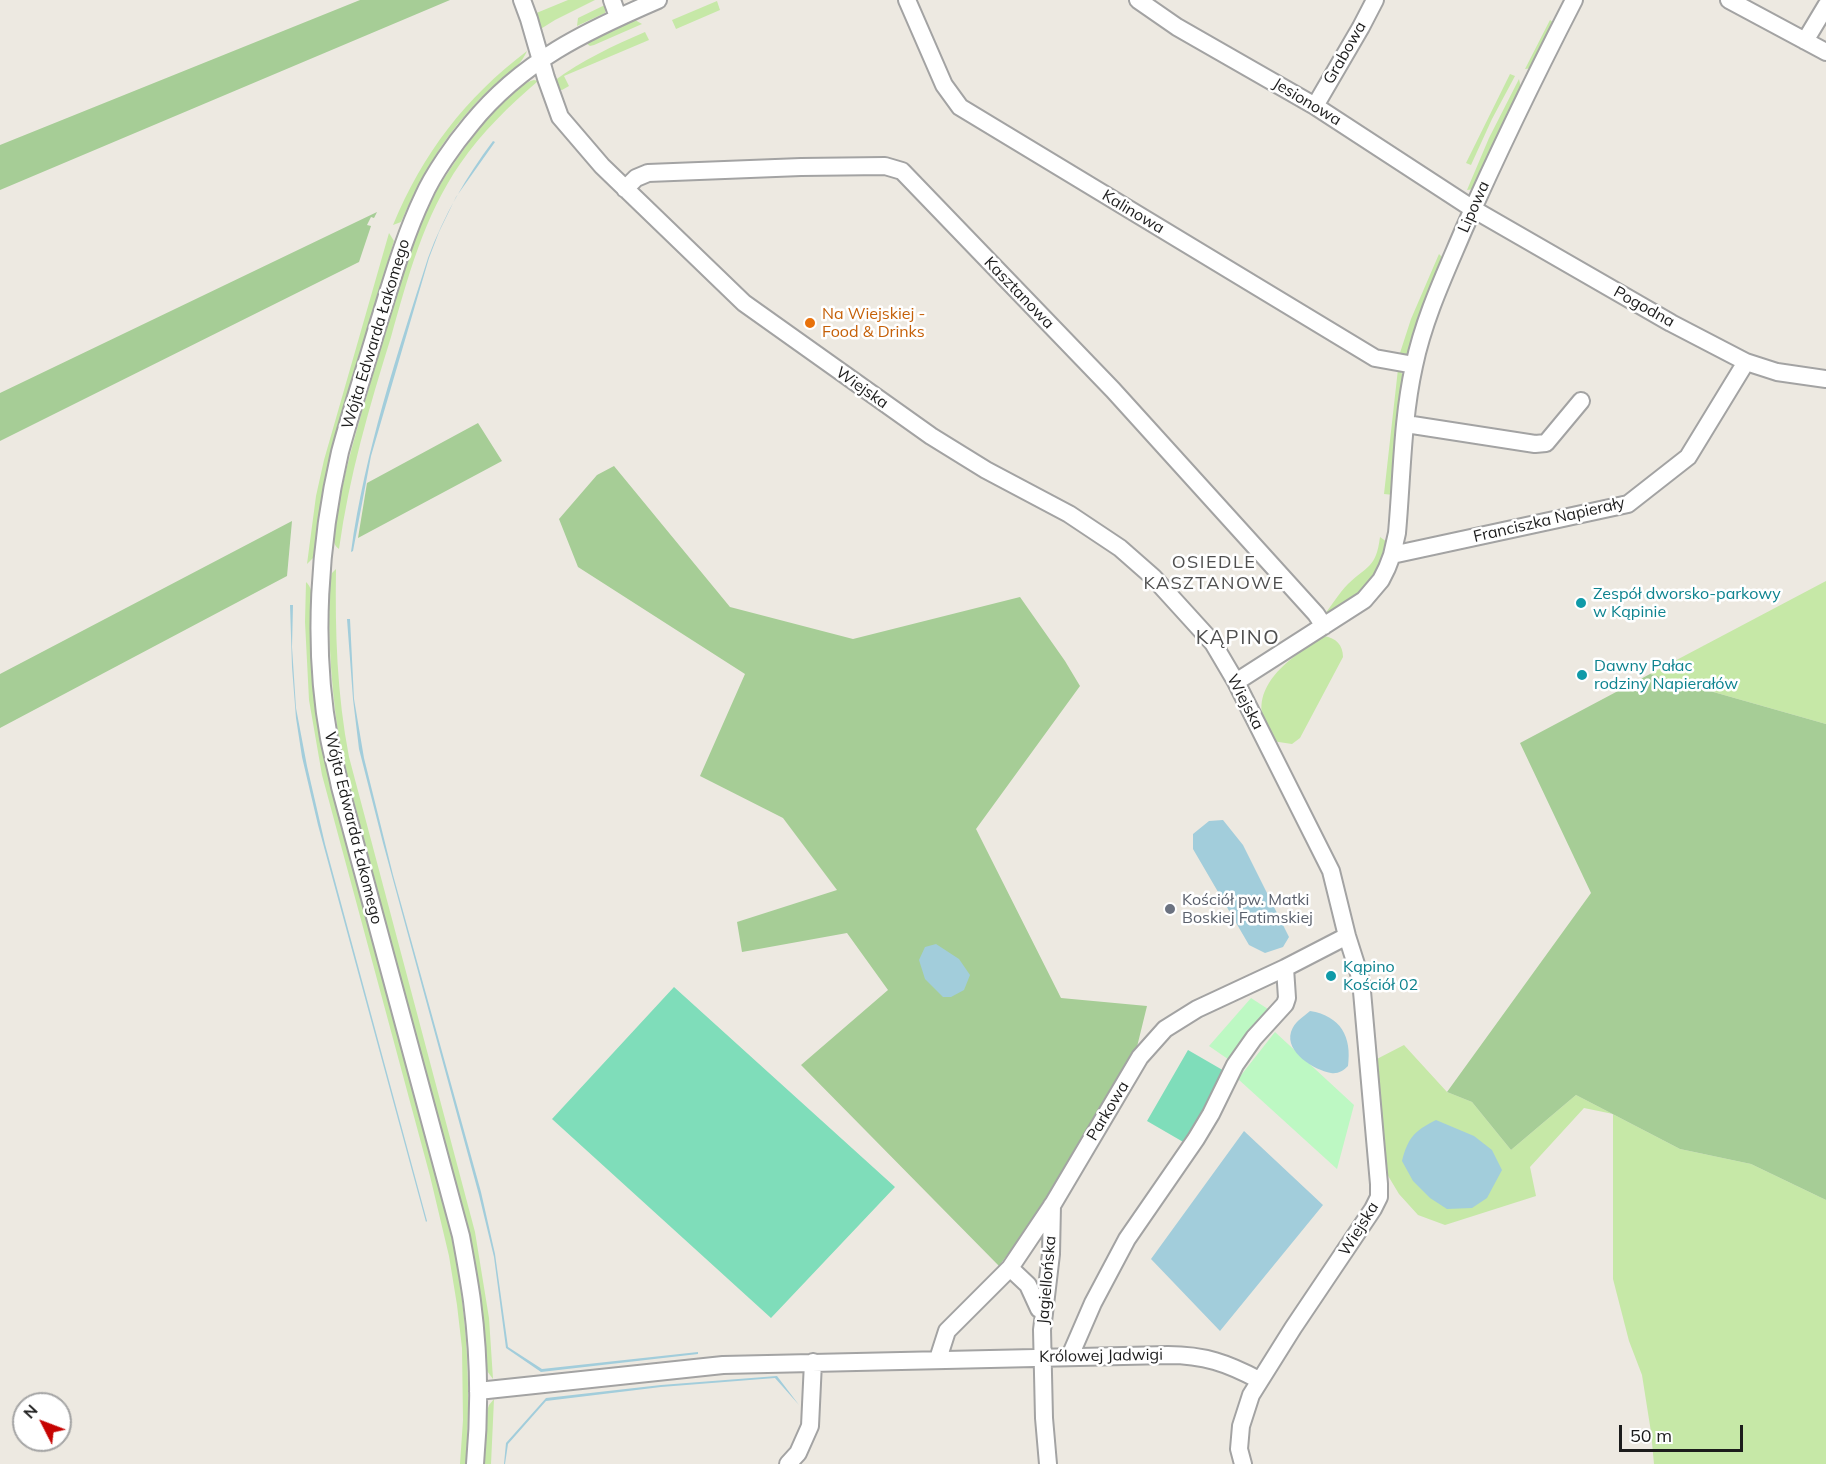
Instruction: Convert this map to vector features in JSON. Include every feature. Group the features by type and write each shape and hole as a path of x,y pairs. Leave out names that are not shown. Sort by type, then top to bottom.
{"street":[{"name":"Wiejska","path":"522,0 560,117 626,189 744,303 931,436 986,470 1069,514 1120,548 1153,577 1213,643 1236,682 1331,871 1347,936 1361,980 1379,1184 1378,1197 1365,1222 1259,1380 1241,1426 1239,1449 1243,1464"},
{"path":"612,0 618,17"},
{"name":"Wójta Edwarda Łakomego","path":"475,1464 478,1391 472,1301 461,1236 340,787 329,736 323,692 319,625 321,575 329,509 340,453 402,246 424,194 449,154 471,123 512,83 540,60 586,32 658,0"},
{"name":"Kalinowa","path":"907,0 944,85 960,107 1375,358 1414,365"},
{"name":"Jesionowa","path":"1138,0 1177,27 1315,106 1473,209"},
{"name":"Grabowa","path":"1315,106 1375,0"},
{"name":"Lipowa","path":"1236,682 1364,600 1381,580 1392,555 1397,533 1406,424 1414,365 1429,313 1514,120 1574,0"},
{"path":"1729,0 1826,52"},
{"path":"1804,41 1826,6"},
{"name":"Kasztanowa","path":"626,189 636,178 648,173 885,166 902,171 1113,390 1316,614 1324,626"},
{"name":"Pogodna","path":"1473,209 1746,362 1777,372 1826,379"},
{"name":"Franciszka Napierały","path":"1392,555 1628,504 1688,457 1746,362"},
{"path":"1406,424 1535,444 1546,443 1581,401"},
{"name":"Parkowa","path":"938,1359 947,1331 1010,1269 1053,1204 1140,1057 1165,1029 1197,1009 1347,936"},
{"path":"1070,1356 1093,1303 1127,1239 1196,1139 1235,1065 1254,1038 1285,1004 1287,998 1285,968"},
{"name":"Jagiellońska","path":"1047,1464 1044,1418 1044,1310 1053,1204"},
{"path":"1010,1269 1028,1285 1039,1309 1044,1310"},
{"name":"Królowej Jadwigi","path":"478,1391 723,1365 1070,1356 1196,1356 1224,1363 1259,1380"},
{"path":"788,1464 798,1453 810,1426 813,1362"}],"green space":[{"path":"360,0 450,0 0,190 0,145"},
{"path":"568,0 595,0 539,30 534,14"},
{"path":"717,1 720,10 676,29 672,20"},
{"path":"607,4 605,13 577,26 578,18"},
{"path":"635,20 642,24 594,45 590,46 586,43"},
{"path":"1550,20 1554,25 1533,68 1525,69"},
{"path":"645,32 649,40 564,76 569,86 562,90 557,89 554,81 565,73 598,54"},
{"path":"527,51 515,68 484,95 457,125 426,172 401,222 393,225 418,174 448,129 484,88"},
{"path":"1510,74 1515,76 1471,165 1466,163"},
{"path":"1519,79 1521,88 1475,189 1467,190 1489,138"},
{"path":"534,80 538,81 496,120 468,152 447,184 427,226 411,270 368,416 348,495 339,549 334,542 334,530 347,468 395,298 426,212 441,184 478,130 508,97"},
{"path":"377,212 367,225 371,226 359,262 0,441 0,393"},
{"path":"389,233 394,241 338,437 320,517 314,557 307,564 316,496 324,460"},
{"path":"1439,254 1444,259 1410,352 1399,356 1411,319"},
{"path":"1398,369 1404,376 1394,495 1384,494"},
{"path":"478,423 502,461 358,538 367,483"},
{"path":"614,466 730,607 853,639 1020,597 1080,686 976,829 1061,998 1147,1006 1135,1055 1046,1203 999,1266 801,1065 888,990 847,933 742,952 737,922 837,890 783,818 700,776 745,674 578,567 559,519 597,475"},
{"path":"292,521 287,576 0,728 0,674"},
{"path":"1380,537 1387,542 1380,564 1368,585 1347,604 1329,615 1324,615 1345,588 1370,565 1376,555"},
{"path":"336,569 338,663 349,757 475,1232 489,1318 493,1379 486,1366 481,1300 469,1234 341,753 333,689 329,623 330,580"},
{"path":"1826,581 1826,724 1650,674"},
{"path":"306,582 312,595 314,673 324,756 445,1206 458,1271 468,1366 466,1464 460,1464 463,1420 462,1348 449,1256 430,1176 322,775 309,700 305,622"},
{"path":"1324,636 1338,643 1343,657 1300,738 1292,744 1272,741 1263,719 1262,705 1265,692 1280,669"},
{"path":"1650,674 1826,724 1826,1200 1751,1164 1680,1149 1576,1095 1511,1150 1472,1102 1447,1092 1591,893 1520,743"},
{"path":"674,987 895,1187 771,1318 552,1119"},
{"path":"1251,998 1274,1013 1235,1064 1209,1046"},
{"path":"1275,1032 1354,1105 1337,1169 1238,1079"},
{"path":"1404,1045 1447,1092 1472,1102 1511,1150 1576,1095 1612,1114 1584,1108 1530,1167 1536,1196 1445,1225 1418,1215 1399,1194 1387,1174 1373,1061"},
{"path":"1188,1050 1226,1072 1185,1143 1147,1121"},
{"path":"1613,1114 1680,1149 1751,1164 1826,1200 1826,1464 1654,1464 1642,1375 1629,1341 1613,1279"},
{"path":"494,1399 491,1464 484,1464 487,1411"}],"water":[{"path":"493,141 495,142 458,195 483,155"},
{"path":"453,203 429,258 371,456 351,552 373,440 394,367 428,258 441,227"},
{"path":"290,605 293,605 292,647 296,708 307,766 325,844 426,1222 318,825 302,757 296,718 292,667"},
{"path":"347,619 350,619 354,699 364,758 393,875 481,1192 495,1254 508,1347 542,1369 698,1352 698,1354 541,1372 506,1348 494,1257 479,1195 359,749 353,699"},
{"path":"1223,820 1243,845 1289,937 1283,947 1265,953 1249,945 1193,849 1193,834 1209,821"},
{"path":"936,944 959,959 970,975 964,990 951,997 943,997 925,979 919,960 925,947"},
{"path":"1310,1011 1337,1023 1346,1037 1348,1066 1340,1072 1331,1073 1309,1064 1292,1046 1290,1039 1292,1028"},
{"path":"1436,1120 1474,1136 1492,1150 1502,1170 1487,1198 1472,1208 1447,1209 1430,1198 1413,1181 1402,1161 1413,1136"},
{"path":"1244,1131 1323,1205 1220,1331 1151,1259"},
{"path":"777,1376 799,1405 775,1378 661,1387 546,1401 508,1444 504,1464 506,1443 546,1398 661,1385"}],"place":[{"name":"Na Wiejskiej - Food & Drinks","path":"810,323"},
{"name":"Zespół dworsko-parkowy w Kąpinie","path":"1581,603"},
{"name":"Dawny Pałac rodziny Napierałów","path":"1582,675"},
{"name":"Kościół pw. Matki Boskiej Fatimskiej","path":"1170,909"},
{"name":"Kąpino Kościół 02","path":"1331,976"}],"district":[{"name":"OSIEDLE KASZTANOWE","path":"1214,573"},
{"name":"KĄPINO","path":"1238,638"}]}
